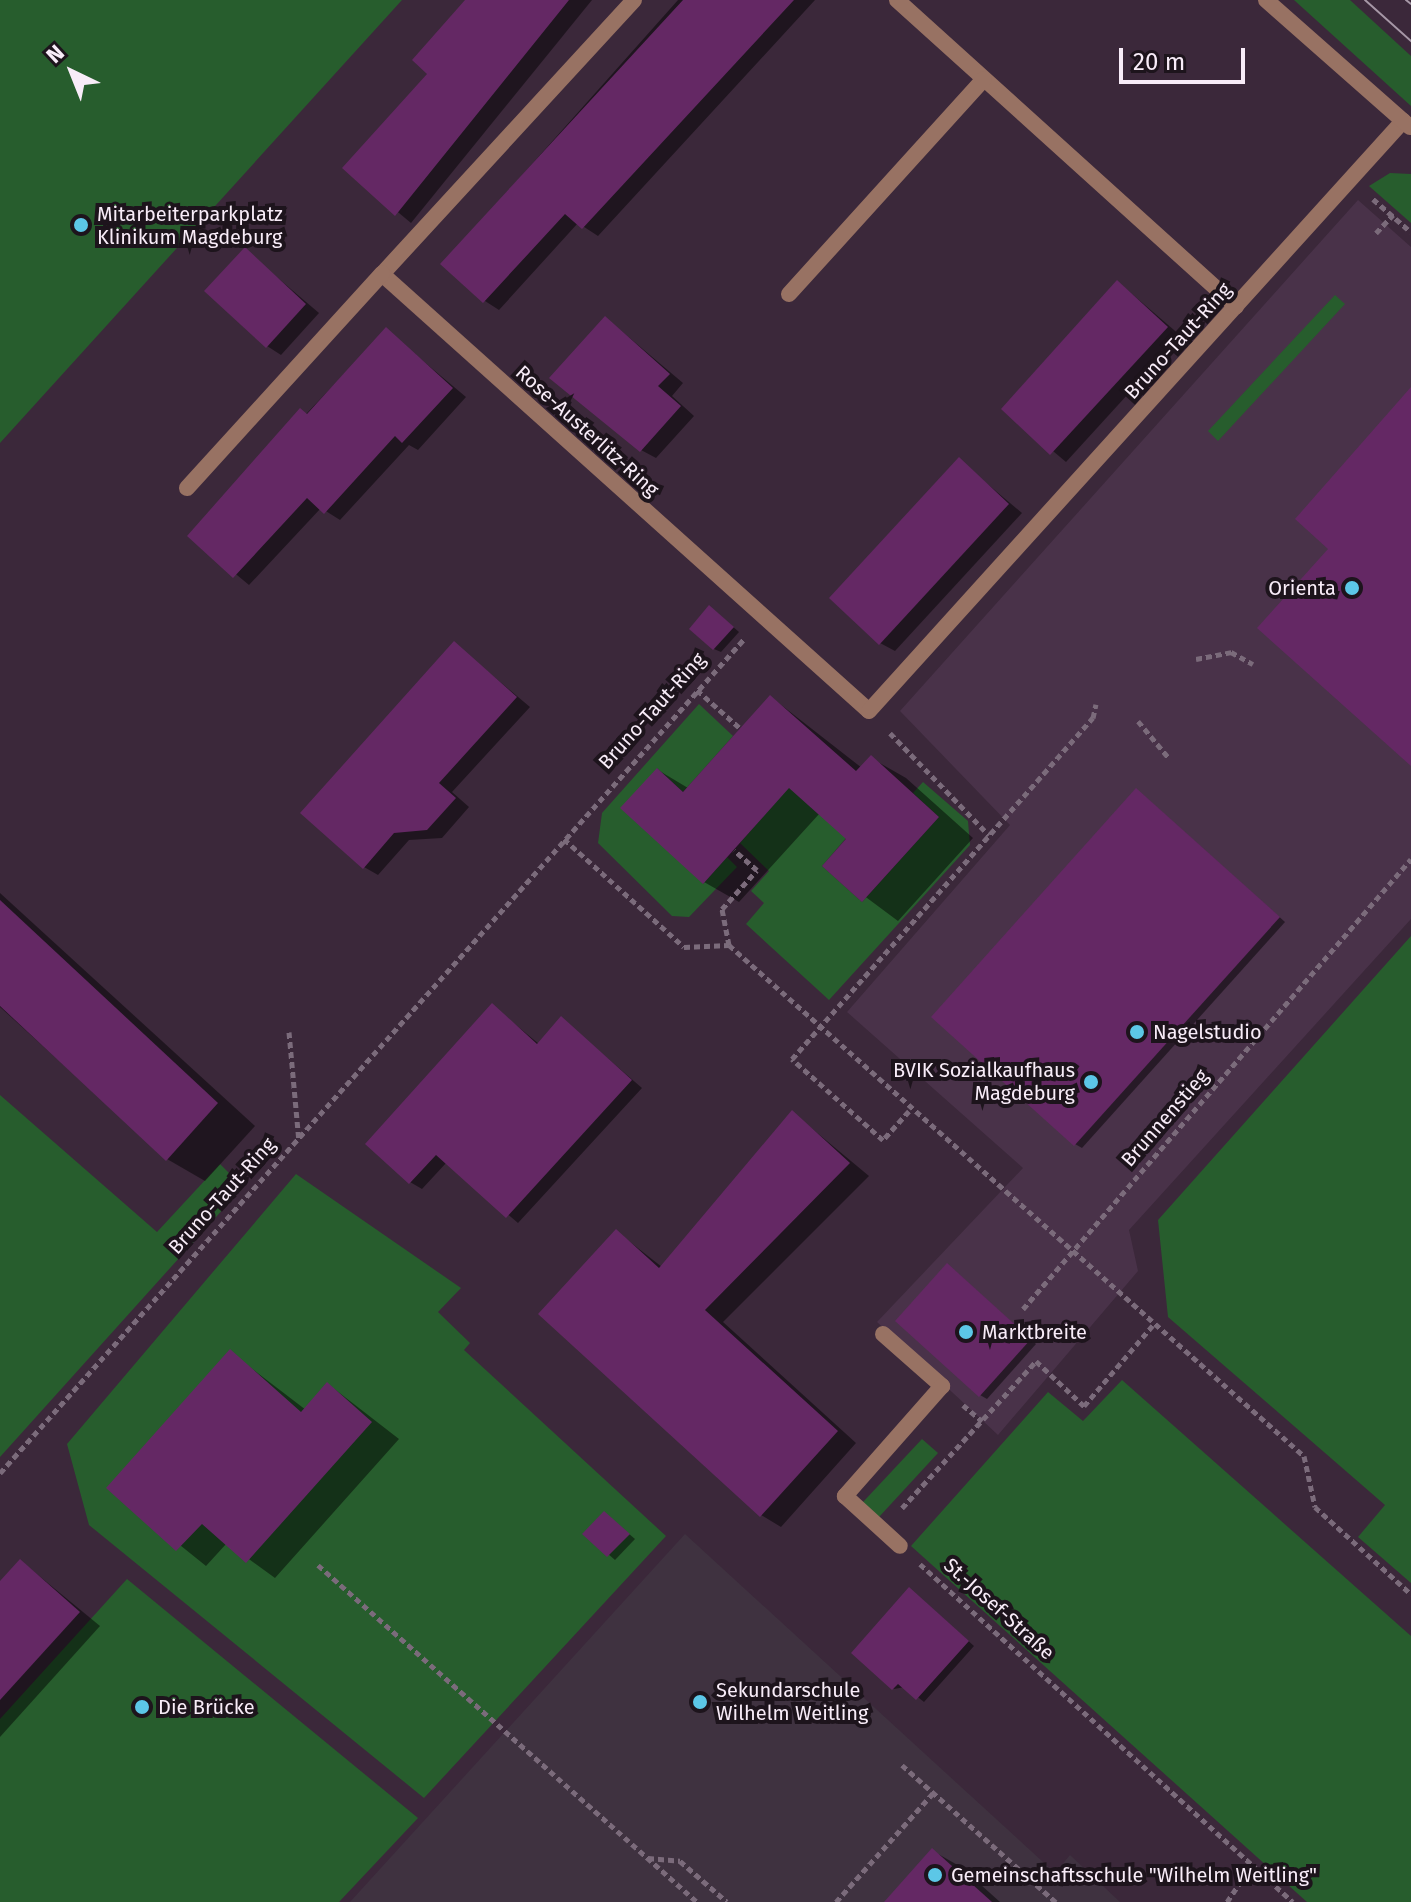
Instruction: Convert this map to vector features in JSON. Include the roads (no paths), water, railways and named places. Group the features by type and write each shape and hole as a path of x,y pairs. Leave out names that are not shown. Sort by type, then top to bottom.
{"street":[{"path":"187,488 634,0"},
{"path":"897,0 1236,306"},
{"name":"Bruno-Taut-Ring","path":"869,711 1351,180 1407,125 1266,0"},
{"path":"789,294 984,79"},
{"name":"Rose-Austerlitz-Ring","path":"382,274 869,711"},
{"path":"883,1334 942,1386 845,1496 900,1546"}],"tram line":[{"path":"1365,0 1411,41"},
{"path":"1406,0 1411,4"}],"place":[{"name":"Mitarbeiterparkplatz Klinikum Magdeburg","path":"81,225"},
{"name":"Orienta","path":"1352,588"},
{"name":"Nagelstudio","path":"1137,1032"},
{"name":"BVIK Sozialkaufhaus Magdeburg","path":"1091,1082"},
{"name":"Marktbreite","path":"966,1332"},
{"name":"Sekundarschule Wilhelm Weitling","path":"700,1702"},
{"name":"Die Brücke","path":"142,1707"},
{"name":"Gemeinschaftsschule \"Wilhelm Weitling\"","path":"935,1875"}]}
